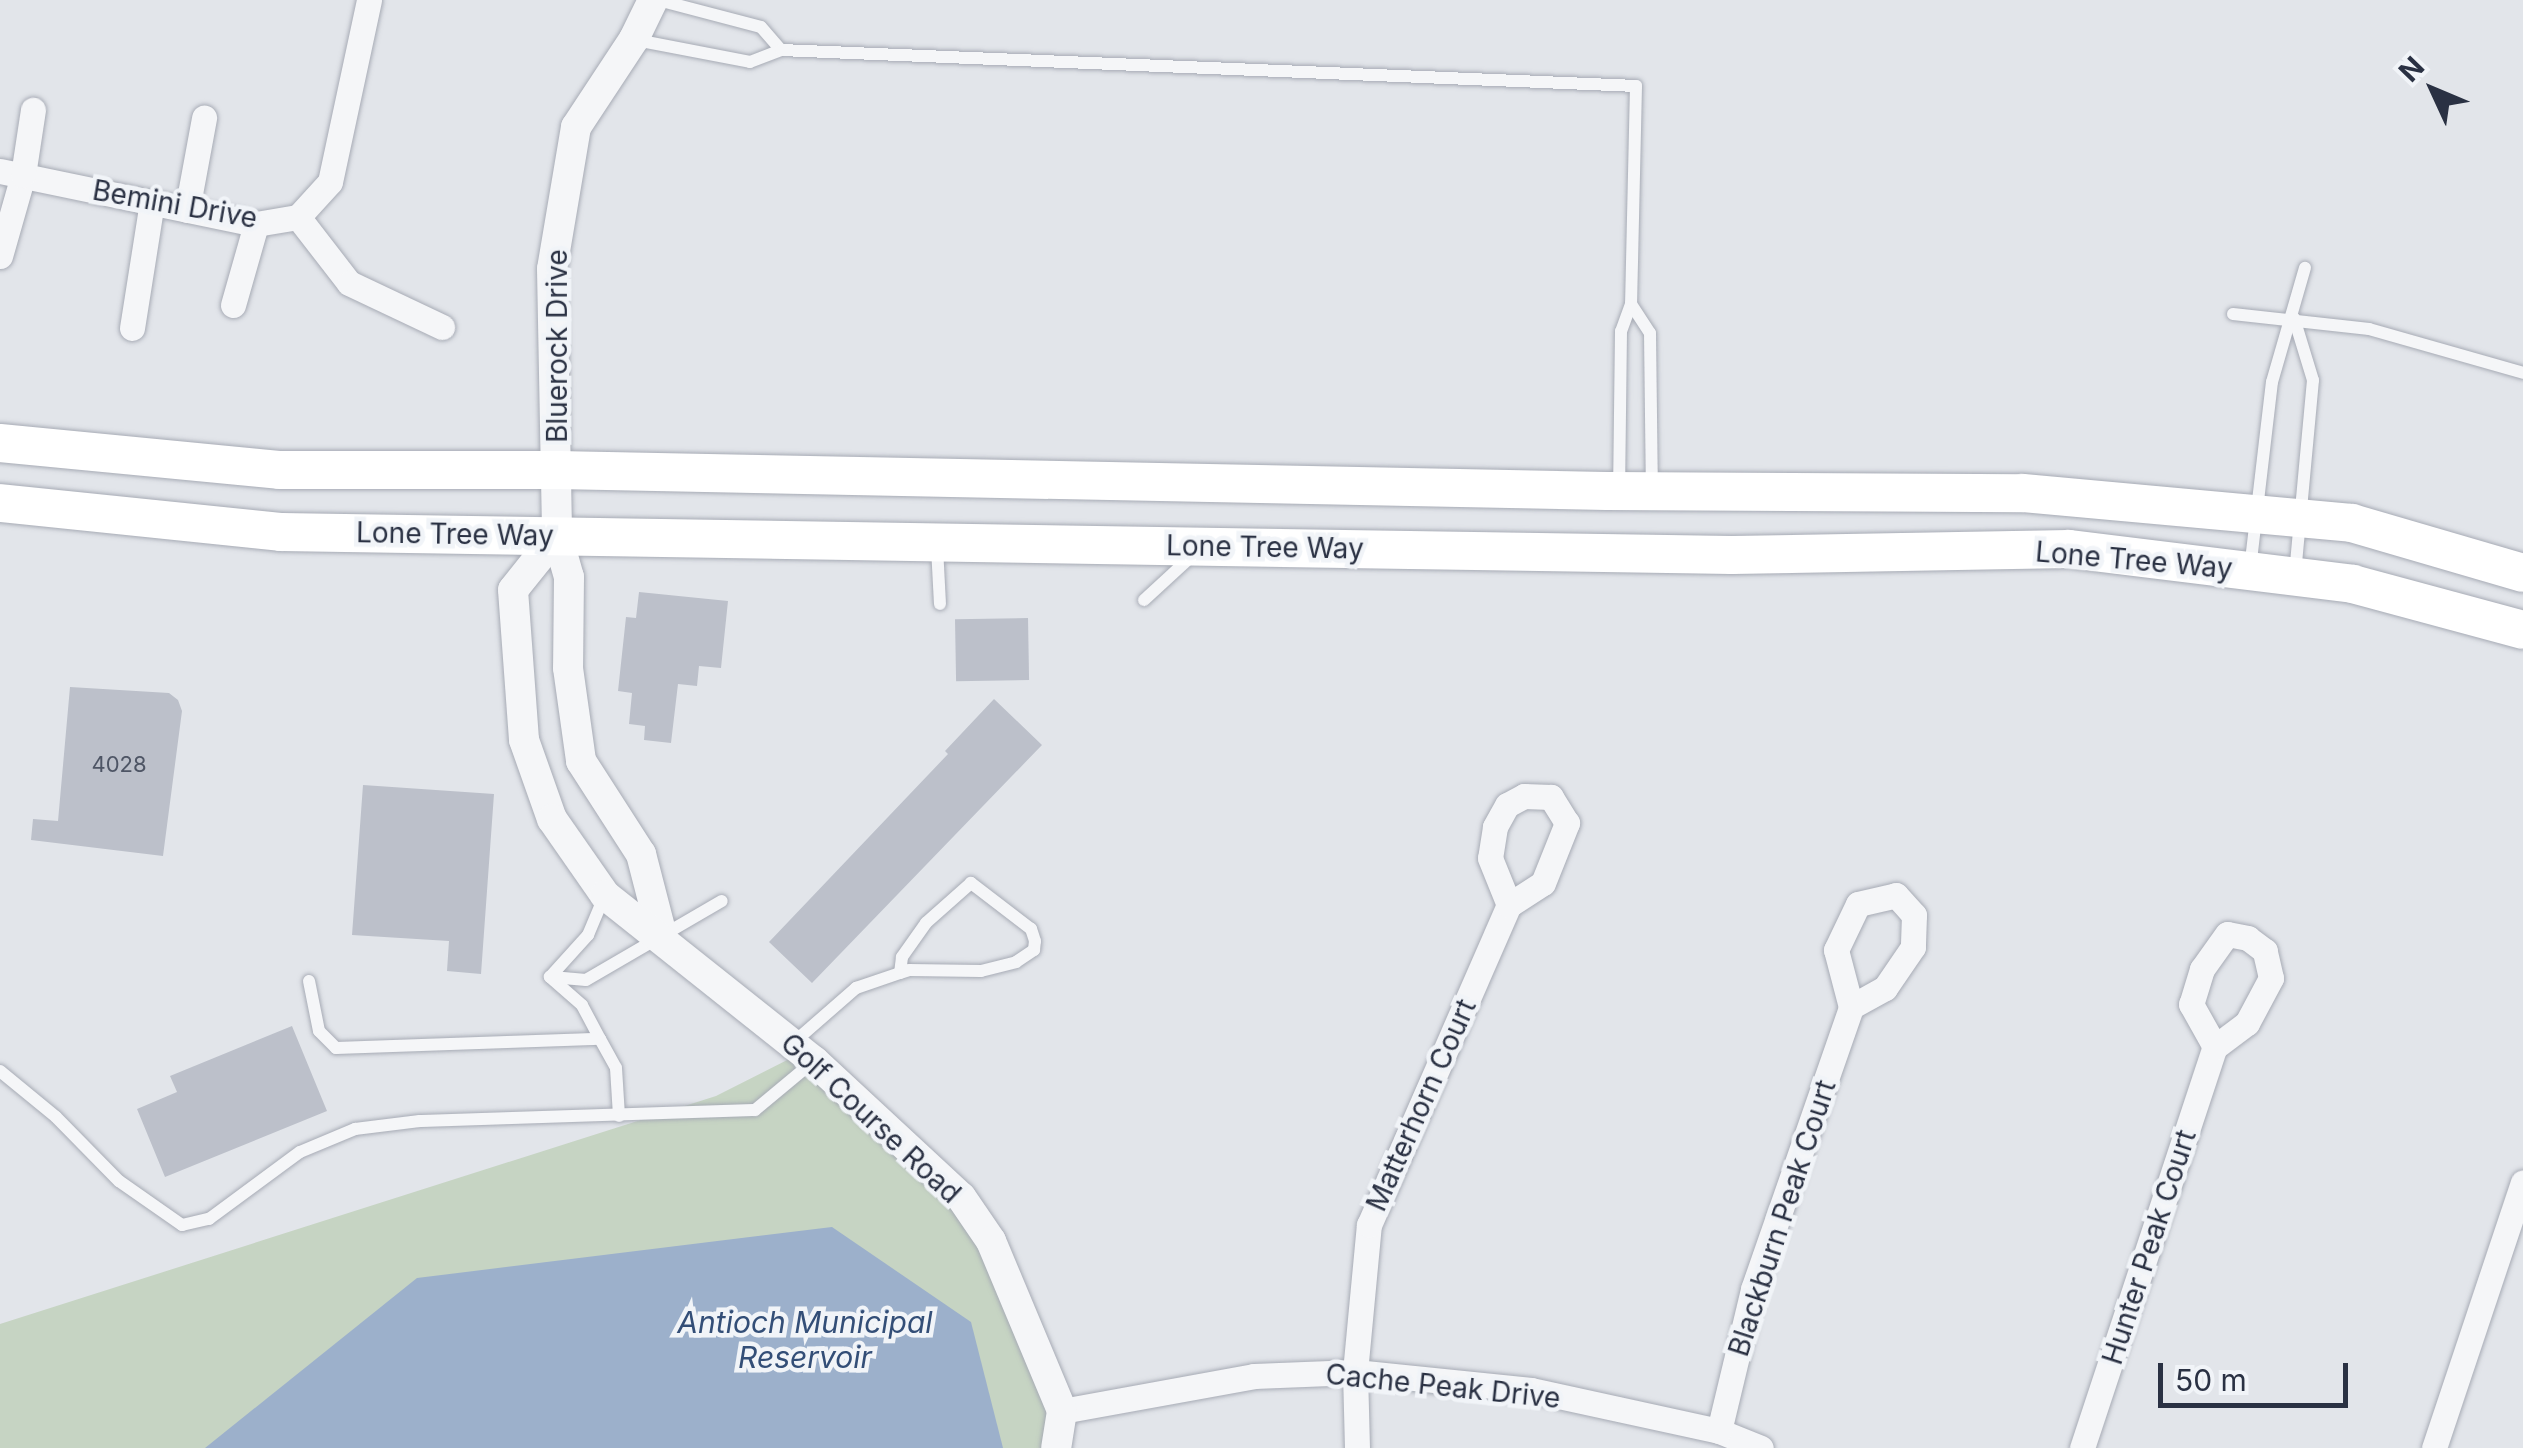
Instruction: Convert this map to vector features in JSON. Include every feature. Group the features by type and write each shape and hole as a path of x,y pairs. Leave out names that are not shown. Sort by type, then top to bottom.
{"main road":[{"name":"Lone Tree Way","path":"0,443 279,470 556,470 1636,491 2023,493 2352,523 2523,573"},
{"name":"Lone Tree Way","path":"0,503 281,532 1732,555 2068,549 2353,584 2523,630"}],"street":[{"name":"Bemini Drive","path":"12,173 256,224 298,217 330,182 369,0"},
{"name":"Bluerock Drive","path":"557,535 552,268 576,127 656,0"},
{"path":"0,256 12,173 33,110"},
{"path":"187,210 204,118"},
{"path":"132,328 152,202"},
{"path":"298,217 350,282 442,326"},
{"path":"233,305 256,224"},
{"path":"557,535 570,577 568,668 581,761 642,854 663,940"},
{"name":"Golf Course Road","path":"557,535 513,590 524,740 552,819 605,895 803,1052 961,1196 991,1241 1062,1411"},
{"name":"Matterhorn Court","path":"1357,1448 1355,1372 1368,1225 1509,905"},
{"name":"Blackburn Peak Court","path":"1718,1432 1753,1289 1851,1007"},
{"name":"Hunter Peak Court","path":"2082,1448 2216,1046"},
{"path":"2434,1448 2523,1182"},
{"name":"Cache Peak Drive","path":"1062,1411 1254,1376 1355,1372 1531,1390 1718,1432 1761,1448"},
{"path":"1056,1448 1062,1411"}],"lane":[{"path":"656,0 761,27 781,50"},
{"path":"634,39 750,62 781,50 1636,86 1631,304 1621,331 1636,491"},
{"path":"2250,571 2272,382 2294,317 2305,268"},
{"path":"1631,304 1650,333 1636,491"},
{"path":"2233,314 2294,317 2369,329 2523,373"},
{"path":"2294,317 2312,380 2295,577"},
{"path":"937,541 940,604"},
{"path":"1144,600 1203,546"},
{"path":"0,1071 56,1117 119,1181 182,1225 209,1220 300,1152 356,1129 420,1121 755,1110 856,988 900,973 998,967 1034,950 1035,940 1031,929 972,883 926,924 902,957 900,973"},
{"path":"550,976 588,935 605,895"},
{"path":"550,976 586,980 663,940 722,901"},
{"path":"550,976 582,1005 616,1068 619,1116"},
{"path":"309,980 319,1031 336,1048 600,1039"}],"green space":[{"path":"803,1052 961,1197 1062,1411 1056,1448 0,1448 0,1324 716,1096"}],"water":[{"name":"Antioch Municipal Reservoir","path":"832,1227 971,1322 1003,1448 205,1448 417,1278"}],"building":[{"path":"639,592 728,601 721,668 699,666 697,686 678,684 671,743 644,740 645,726 629,724 632,693 618,691 626,617 636,618"},
{"path":"1028,618 1029,680 956,681 955,619"},
{"path":"70,687 169,693 178,700 182,711 163,856 31,840 33,819 58,821"},
{"path":"994,699 1042,745 812,983 769,942 948,754 945,751"},
{"path":"363,785 494,794 481,974 447,971 449,941 352,935"},
{"path":"292,1026 327,1111 165,1177 137,1109 177,1092 170,1076"}]}
